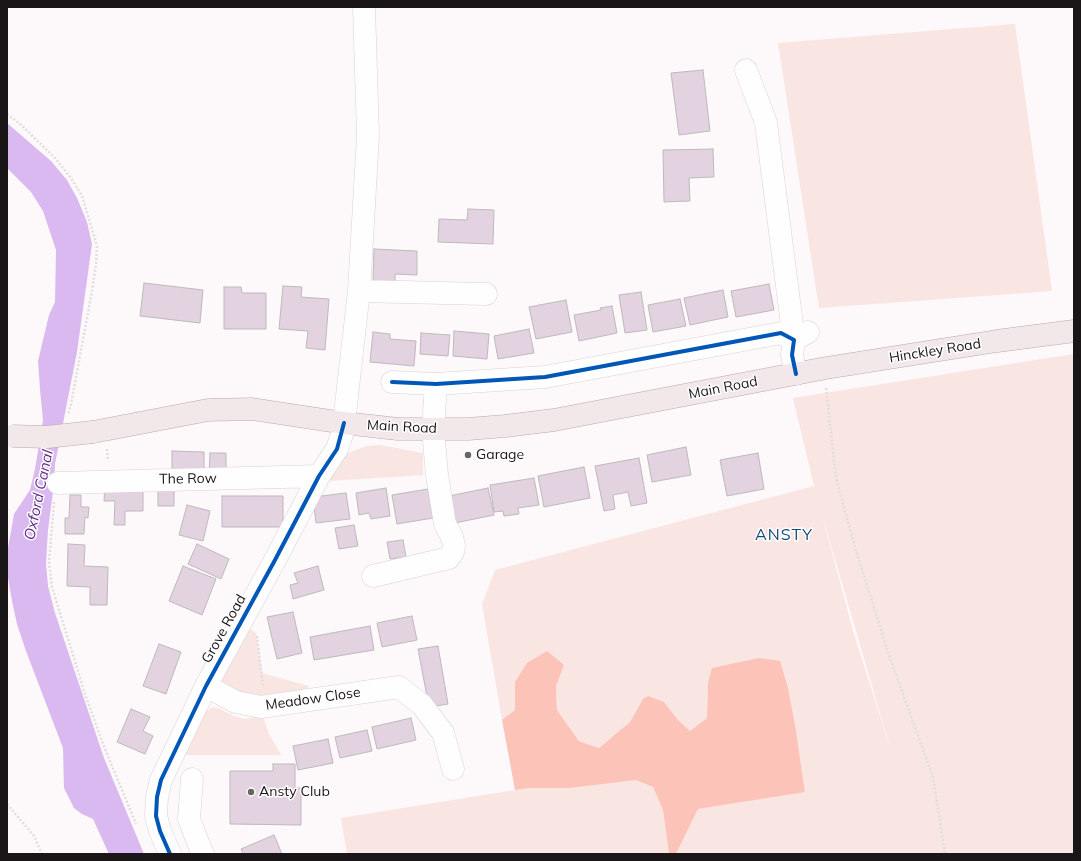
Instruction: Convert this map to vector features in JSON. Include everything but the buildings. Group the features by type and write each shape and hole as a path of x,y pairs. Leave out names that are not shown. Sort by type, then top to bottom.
{"main road":[{"name":"Hinckley Road","path":"796,374 996,341 1074,332"},
{"name":"Main Road","path":"10,436 47,437 99,431 208,410 252,409 344,423 398,429 468,429 554,420 796,374"}],"street":[{"name":"Grove Road","path":"170,854 160,831 156,816 157,797 161,780 206,686 319,476 337,449 344,423 359,291 368,136 364,7"},
{"path":"746,70 766,123 801,336 792,354 796,374"},
{"path":"359,291 486,294"},
{"path":"392,382 436,384 545,377 781,333 801,336"},
{"path":"373,576 448,558 453,552 454,546 446,524 437,475 433,429 436,384"},
{"name":"The Row","path":"58,483 319,476"},
{"name":"Meadow Close","path":"206,686 236,702 261,707 399,687 422,705 444,733 453,769"},
{"path":"192,779 189,819 203,854"}],"path":[{"path":"7,114 19,123 54,157 71,178 82,196 97,246 91,299 72,404 66,420"},
{"path":"826,368 826,395 836,478 856,551 890,658 933,777 945,854"},
{"path":"99,431 108,461 101,462"},
{"path":"58,483 53,508 49,562 52,587 85,694 103,744 136,826"},
{"path":"241,622 256,633 266,706"},
{"path":"7,804 34,836 42,854"}],"shaded area":[{"path":"1015,24 1052,291 819,308 778,43"},
{"path":"1074,354 1074,854 676,854 698,809 805,791 788,688 708,683 707,718 690,731 678,720 664,702 643,699 630,722 599,748 579,741 557,710 556,686 564,665 515,682 515,710 502,720 482,604 495,570 814,486 793,398","holes":["821,511 891,751 853,631"]},
{"path":"380,445 423,453 423,475 328,481 346,454 366,446"},
{"path":"249,628 256,633 262,673 309,686 306,693 260,704 218,682"},
{"path":"547,651 564,665 556,686 557,710 579,741 599,748 630,722 643,699 648,696 664,702 678,720 690,731 707,718 708,683 712,668 759,658 780,661 788,688 795,724 805,792 698,809 676,854 669,854 663,810 653,787 636,780 570,788 530,788 515,790 502,720 515,710 515,682 527,663"},
{"path":"213,707 244,719 263,716 269,734 281,755 183,755 202,714"},
{"path":"636,779 653,787 663,810 669,854 347,854 341,818 530,788 570,788"}],"water":[{"name":"Oxford Canal","path":"7,123 51,161 67,180 77,198 87,222 92,244 77,352 55,464 46,563 48,586 55,613 104,758 144,854 109,854 93,819 74,808 64,788 63,748 26,651 17,624 12,601 7,572 8,548 14,514 30,490 43,420 38,361 49,315 55,302 56,250 43,211 31,192 7,168"}],"cycle path":[{"path":"392,382 436,384 545,377 781,333 794,340 792,355 796,374"},
{"path":"170,854 160,831 156,816 157,797 161,780 206,686 319,476 337,449 344,423"}],"place":[{"name":"Garage","path":"468,455"},
{"name":"Ansty Club","path":"251,792"}],"district":[{"name":"ANSTY","path":"784,535"}]}
